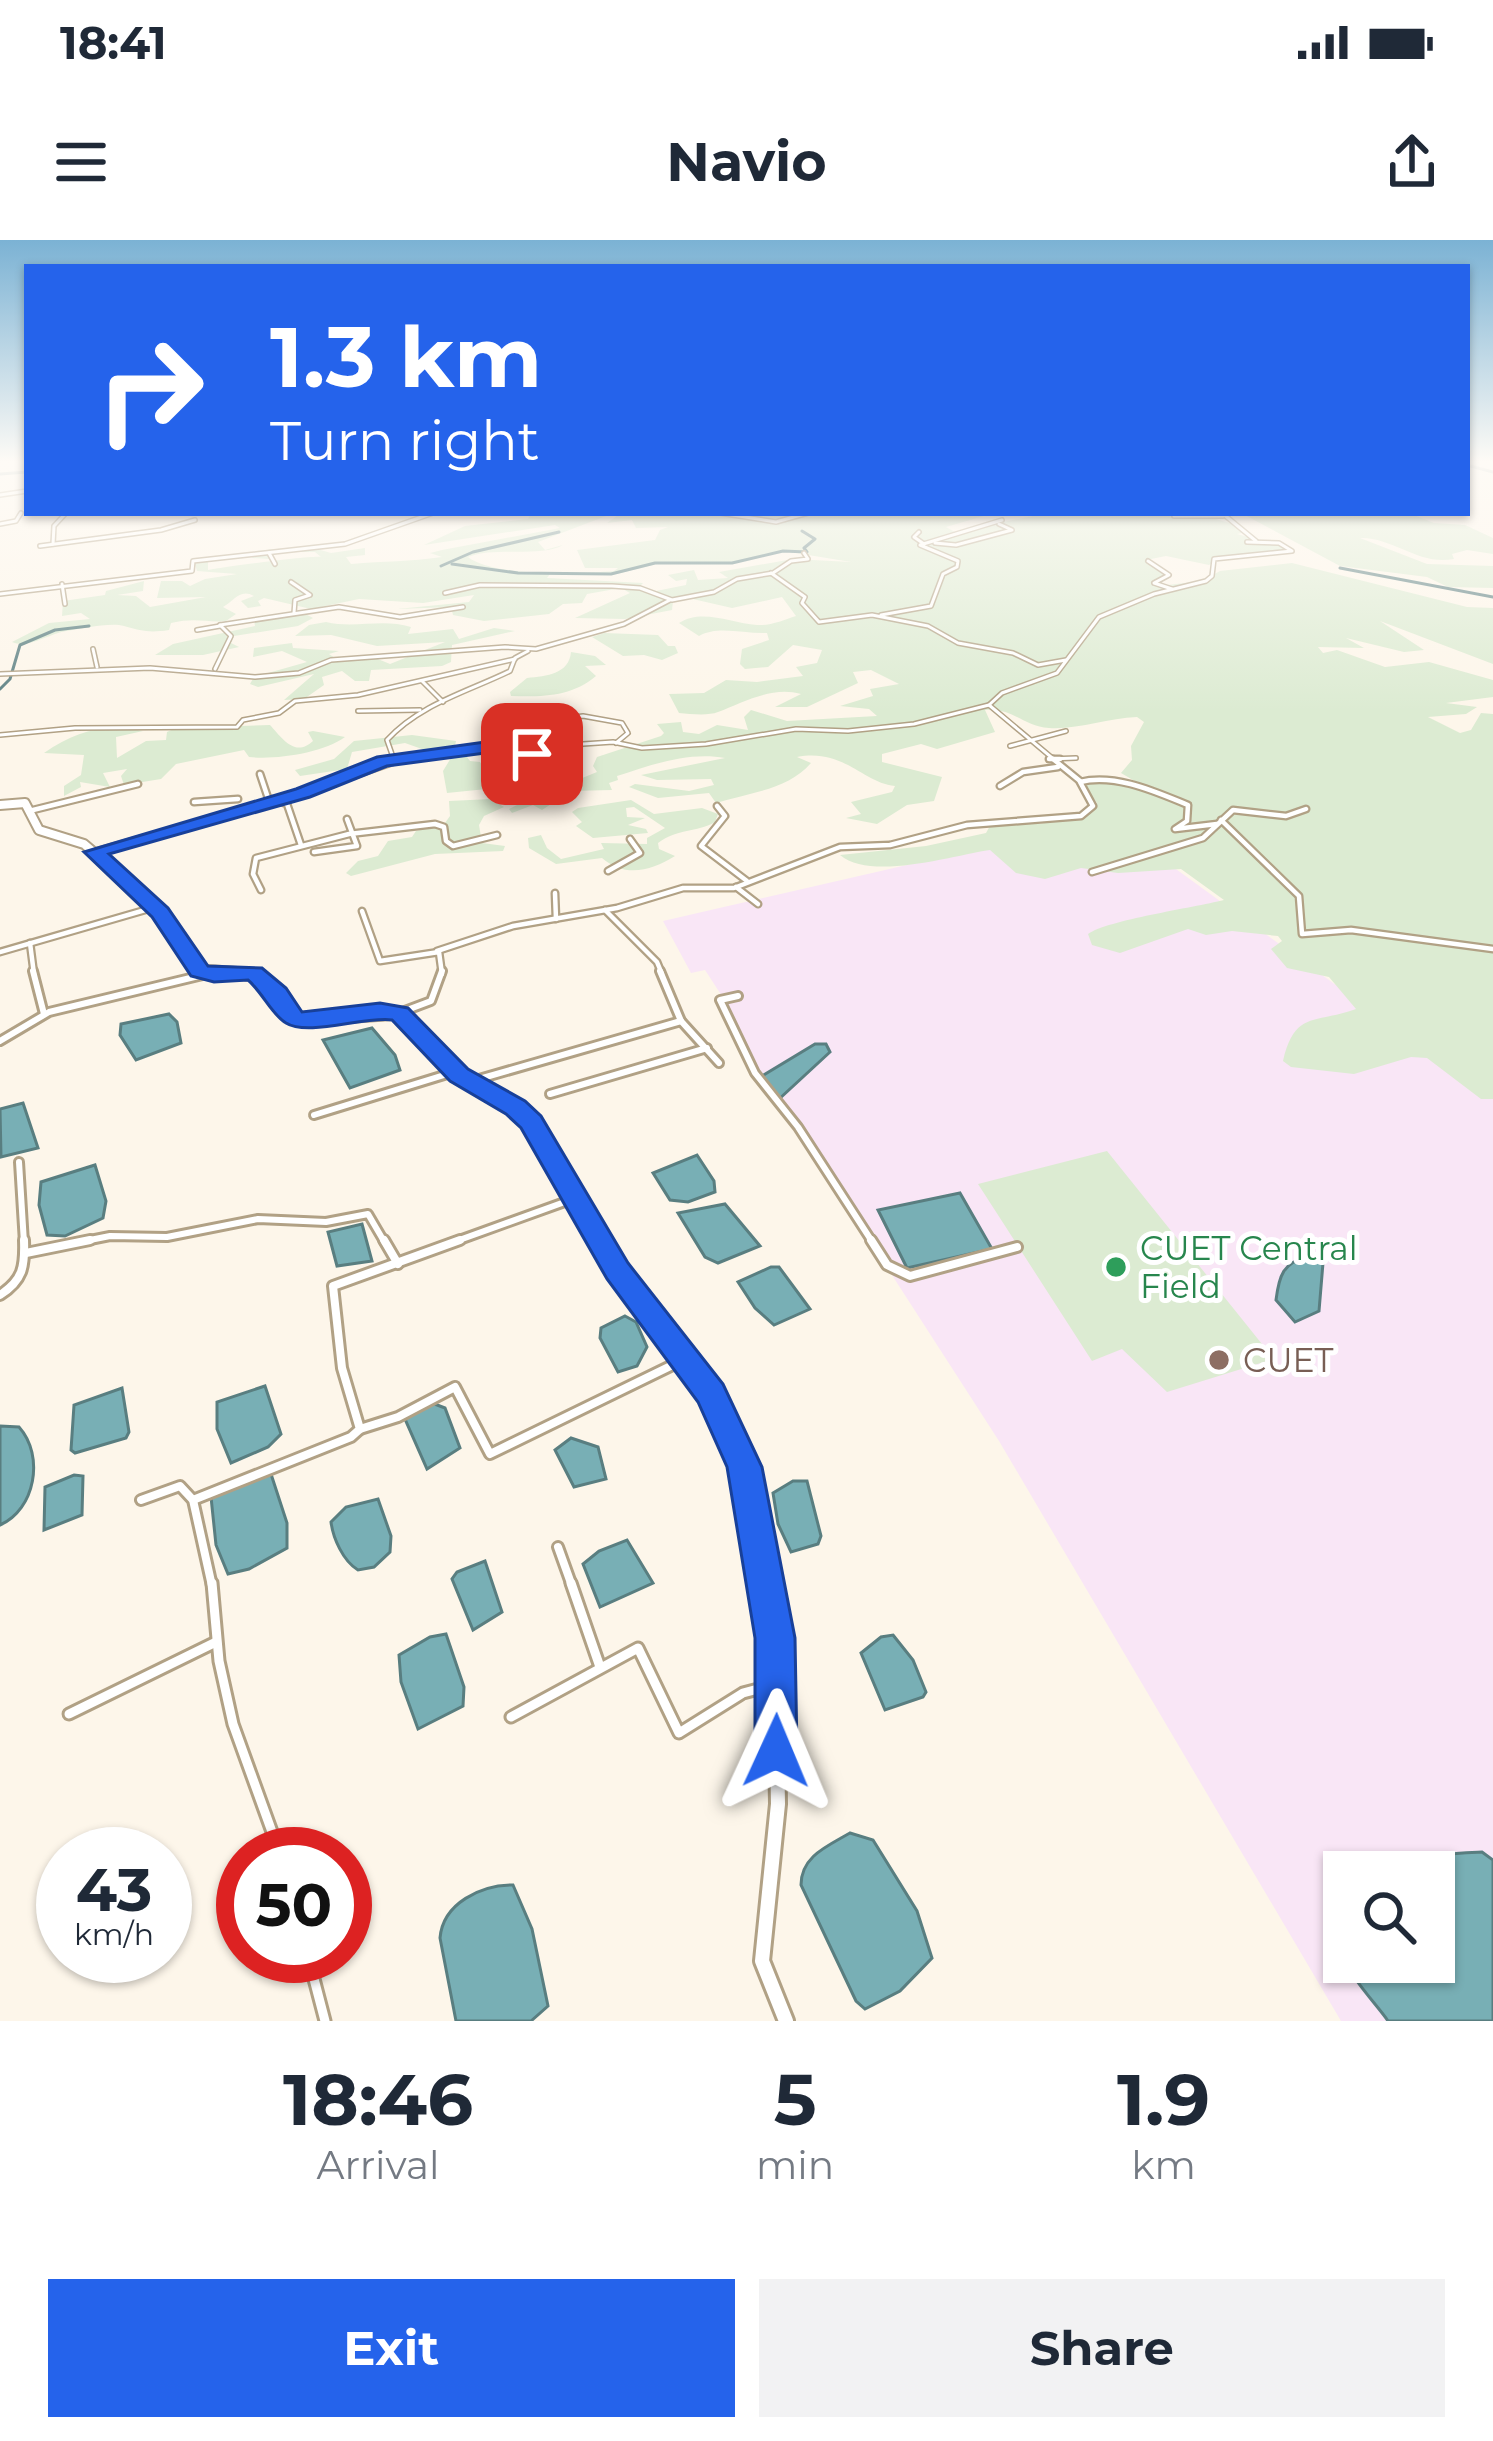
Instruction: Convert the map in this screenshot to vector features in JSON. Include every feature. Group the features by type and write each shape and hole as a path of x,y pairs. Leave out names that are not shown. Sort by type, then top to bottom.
{"main road":[{"path":"0,805 22,802 40,830 78,841 94,852 155,907 199,971 259,975 298,1020 399,1013 455,1072 516,1107 531,1122 629,1288 712,1394 745,1467 775,1638 778,1804 762,1960 786,2021"}],"street":[{"path":"0,594 192,571 193,561 231,554 346,546"},
{"path":"923,546 957,560 967,557"},
{"path":"94,852 277,800 394,760 485,747 521,758 542,750 616,742 642,748 706,745 796,729 914,724 989,705 1002,693 1057,673 1074,643 1095,628 1100,616 1206,581 1213,574 1214,559 1292,550 1285,546"},
{"path":"269,553 275,564"},
{"path":"0,674 97,668 212,670 255,677 292,674 326,660 502,643 532,649 611,629 670,600 771,573 791,561 808,559 804,553"},
{"path":"231,554 239,558"},
{"path":"878,616 931,606 940,593 936,585 945,572 956,568 957,560"},
{"path":"1148,561 1167,572 1169,577 1154,583 1171,588 1170,592"},
{"path":"771,573 782,584 800,590 805,598 802,603 816,621 878,616 928,626 954,642 1013,653 1038,665 1066,660"},
{"path":"291,582 310,595 295,600 294,613"},
{"path":"62,584 65,604"},
{"path":"445,593 480,585 628,586 670,600"},
{"path":"197,630 341,607 351,614 429,617 463,607"},
{"path":"212,670 232,637 220,625"},
{"path":"0,735 75,728 237,727 246,719 279,713 289,703 341,698 515,659 561,637"},
{"path":"92,649 98,657 97,668"},
{"path":"394,760 389,736 428,709 510,671 515,659"},
{"path":"422,681 443,702"},
{"path":"362,911 380,961 437,951 513,926 605,910 682,888 736,887 846,846 890,844 958,826 1037,823 1087,814 1093,802 1080,781 989,705"},
{"path":"358,711 428,709"},
{"path":"560,719 580,716 622,723 628,733 616,742"},
{"path":"146,730 149,717"},
{"path":"1010,746 1066,730"},
{"path":"1049,759 1076,758"},
{"path":"1000,786 1023,772 1058,767"},
{"path":"260,774 268,798 287,804 301,845"},
{"path":"1080,781 1104,778 1188,805 1187,821 1173,828 1178,830 1219,822 1265,858 1299,896 1302,934 1351,930 1493,949"},
{"path":"29,811 138,784"},
{"path":"194,802 220,795 238,799"},
{"path":"717,806 725,816 701,846 748,881"},
{"path":"1092,872 1203,838 1233,810 1286,816 1306,808"},
{"path":"314,852 357,846 347,820"},
{"path":"261,890 253,874 256,858 301,845 355,833 438,824 446,829 448,844 460,846 497,835"},
{"path":"608,871 640,853 629,839"},
{"path":"736,887 758,904"},
{"path":"555,893 556,920"},
{"path":"0,952 155,907"},
{"path":"605,910 657,962 681,1021 719,1063"},
{"path":"462,928 468,941"},
{"path":"30,943 36,995 44,1014"},
{"path":"399,1013 431,1001 443,977 437,951"},
{"path":"0,1041 44,1014 207,974"},
{"path":"737,996 719,1000 755,1072 798,1127 887,1265 910,1276 1018,1247"},
{"path":"469,1082 681,1021"},
{"path":"550,1094 707,1048"},
{"path":"314,1115 455,1072"},
{"path":"0,1295 22,1277 26,1253 19,1162"},
{"path":"360,1429 342,1368 333,1286 573,1199"},
{"path":"26,1253 110,1236 152,1239 258,1219 326,1222 368,1214 398,1264"},
{"path":"193,1500 360,1429 398,1418 455,1387 490,1454 685,1358"},
{"path":"141,1500 180,1486 193,1500 211,1571 216,1642 233,1724 270,1827"},
{"path":"558,1547 600,1667"},
{"path":"69,1714 216,1642"},
{"path":"512,1717 638,1648 679,1733 743,1693 777,1684"},
{"path":"315,1983 325,2021"}],"shaded area":[{"name":"CUET","path":"1107,819 1493,1099 1493,2021 1341,2021 999,1441 801,1134 757,1083 720,993 705,970 691,973 663,921"}],"green space":[{"path":"306,546 331,553 365,548 365,555 346,557 351,564 442,557 430,553 560,546 542,551 468,557 496,568 559,573 614,571 618,568 585,568 577,550 607,546 1282,546 1289,548 1287,553 1221,556 1209,565 1166,556 1146,560 1166,573 1153,582 1159,586 1202,581 1220,571 1292,563 1467,607 1493,608 1493,664 1380,621 1424,650 1404,652 1346,638 1364,648 1318,647 1323,653 1337,650 1385,667 1429,662 1493,680 1493,697 1446,703 1477,707 1466,714 1428,717 1460,733 1471,730 1481,713 1493,714 1493,1099 1481,1099 1427,1058 1411,1057 1354,1074 1291,1067 1283,1061 1301,1026 1356,1009 1329,977 1287,968 1271,949 1282,941 1278,936 1232,931 1206,935 1188,929 1120,953 1092,945 1088,934 1098,929 1224,900 1181,869 1118,873 1081,868 1045,879 1016,873 990,850 891,866 871,866 840,855 926,846 986,833 991,824 1039,824 1088,815 1097,803 1083,784 1105,780 1129,788 1138,783 1121,773 1132,760 1131,746 1144,722 1137,717 1049,728 1003,711 985,710 995,732 937,749 921,744 882,754 882,762 942,777 934,801 907,805 877,824 846,818 861,814 851,802 892,792 895,786 840,761 813,756 797,757 811,763 791,779 716,803 709,793 658,798 629,787 689,791 714,785 711,779 657,780 641,775 725,758 710,756 667,761 617,776 618,780 609,783 612,790 571,791 542,810 533,805 512,813 509,809 517,805 514,799 597,772 593,766 597,757 661,736 664,733 657,724 681,722 683,732 699,734 717,725 748,730 744,717 751,710 787,721 877,716 869,709 840,706 873,696 870,689 899,684 871,670 853,672 858,683 807,707 775,707 801,694 779,692 714,713 679,713 669,694 704,693 726,680 757,682 803,676 796,667 817,663 822,650 793,645 768,667 745,669 740,664 742,649 769,640 767,633 723,630 699,636 679,623 707,617 762,625 796,616 782,597 732,608 684,597 673,601 672,610 625,619 575,618 630,593 621,588 587,594 582,603 563,604 549,614 484,621 453,615 451,607 397,609 469,602 474,595 423,603 359,599 311,609 264,598 258,601 261,606 248,608 241,601 254,596 245,594 223,607 236,614 226,621 180,621 171,623 169,630 156,631 103,625 25,644 12,642 49,623 90,619 81,613 62,616 63,601 105,595 144,581 143,591 117,595 136,596 150,607 206,597 157,598 161,581 190,586 237,574 197,571 195,564 208,561 208,570 321,557 315,552 278,552 269,559 252,558 256,551","holes":["784,551 851,562 793,559 719,572 728,578 698,580 694,570 668,575 676,581 687,579 686,585 656,591 640,586 643,583 547,578 550,574 612,575 657,564 735,562"]},
{"path":"1303,546 1381,546 1427,564 1493,566 1493,588 1448,587 1427,577 1340,566"},
{"path":"1395,546 1493,546 1493,554 1467,550 1452,554 1454,559 1418,555"},
{"path":"300,611 313,618 298,626 234,636 231,643 239,647 203,655 155,655 173,644"},
{"path":"400,624 411,627 408,634 453,629 459,639 494,628 515,631 452,645 451,662 442,666 371,670 369,681 355,681 342,671 322,677 324,685 304,699 284,700 314,674 258,687 250,684 254,677 307,662 282,651 253,657 254,648 292,643 293,648 339,651 329,654 335,658 373,657 390,664 445,642 377,646 331,635 295,636 309,625"},
{"path":"604,633 658,635 678,653 662,660 623,656 592,637"},
{"path":"571,652 595,656 606,665 585,666 596,676 566,692 511,696 527,678 561,669"},
{"path":"270,725 300,748 313,741 308,732 345,737 299,754 249,757 244,750 176,764 161,779 124,785 121,776 127,769 103,773 110,787 80,782 81,787 64,796 64,786 81,775 84,755 44,753 80,734 103,729 143,731 116,737 117,758 146,741 166,740 167,732 176,728"},
{"path":"412,735 456,741 454,750 480,762 496,788 447,793 443,771 454,753 436,754 405,743 352,752 347,769 300,776 295,770 334,759 354,741"},
{"path":"491,799 504,807 484,816 479,825 482,843 505,846 503,851 435,854 351,876 346,873 358,861 378,856 388,841 445,823 450,816 449,801"},
{"path":"631,800 654,814 702,808 718,814 715,822 658,843 659,849 675,856 647,868 620,868 602,858 556,864 529,848 528,838 541,835 547,848 561,859 604,849 601,843 647,844 647,838 665,828 634,807 626,808 627,817 645,818 628,825 648,833 593,838 576,826 582,822 572,812 578,808"},
{"name":"CUET Central Field","path":"1107,1151 1274,1359 1167,1392 1122,1349 1092,1361 978,1184"}],"water":[{"path":"169,1014 177,1022 181,1043 136,1060 120,1035 121,1024"},
{"path":"372,1028 395,1055 400,1070 350,1088 323,1040"},
{"path":"815,1044 826,1044 830,1052 778,1100 762,1076"},
{"path":"23,1103 38,1148 1,1157 0,1109"},
{"path":"697,1155 714,1181 715,1192 688,1202 670,1200 653,1173"},
{"path":"95,1165 106,1201 103,1218 65,1236 47,1235 39,1205 41,1182"},
{"path":"960,1193 992,1249 907,1268 878,1210"},
{"path":"725,1204 760,1246 718,1263 705,1257 678,1213"},
{"path":"362,1224 372,1261 337,1266 328,1232"},
{"path":"1308,1257 1323,1263 1319,1311 1295,1322 1276,1300 1277,1291 1288,1266"},
{"path":"779,1267 810,1309 774,1325 755,1308 738,1282"},
{"path":"625,1316 636,1322 647,1347 637,1366 618,1372 600,1338 601,1328"},
{"path":"265,1386 281,1434 268,1447 231,1463 217,1429 217,1402"},
{"path":"122,1388 126,1438 75,1453 71,1450 74,1405"},
{"path":"432,1403 445,1408 460,1448 427,1469 405,1419"},
{"path":"0,1426 19,1427 34,1467 21,1507 0,1525"},
{"path":"571,1438 598,1447 606,1479 574,1487 555,1450"},
{"path":"271,1474 287,1523 287,1548 249,1569 228,1574 216,1545 211,1497"},
{"path":"83,1476 82,1515 44,1530 45,1487"},
{"path":"793,1481 807,1481 821,1536 818,1544 791,1552 778,1524 773,1493"},
{"path":"378,1499 391,1536 390,1552 374,1567 358,1570 340,1549 331,1522 346,1507"},
{"path":"627,1540 653,1583 600,1607 583,1564 599,1551"},
{"path":"485,1561 502,1612 473,1630 452,1579 457,1572"},
{"path":"446,1634 464,1687 463,1706 418,1729 401,1682 399,1655 430,1637"},
{"path":"893,1635 913,1660 926,1692 885,1710 861,1653 881,1637"},
{"path":"850,1833 873,1840 917,1911 932,1958 900,1991 865,2009 856,2001 801,1885 811,1859"},
{"path":"1482,1852 1493,1860 1493,2021 1388,2021 1358,1983 1455,1983 1455,1854"},
{"path":"513,1885 532,1929 548,2006 531,2021 456,2021 440,1938 443,1926 466,1898"}],"waterway":[{"path":"441,566 498,546"},
{"path":"452,564 518,573 611,574 655,563 732,563 783,551 807,552 806,546"},
{"path":"1340,568 1493,597"},
{"path":"0,689 10,679 20,645 55,630 89,626"}],"place":[{"name":"CUET Central Field","path":"1116,1267"},
{"name":"CUET","path":"1219,1360"}],"route":[{"path":"532,754 516,758 485,747 383,761 356,776 303,793 94,852 160,913 199,971 254,973 278,993 291,1018 298,1020 387,1010 399,1013 459,1075 516,1107 531,1122 617,1271 661,1333 701,1376 745,1467 778,1664 776,1751"}]}
